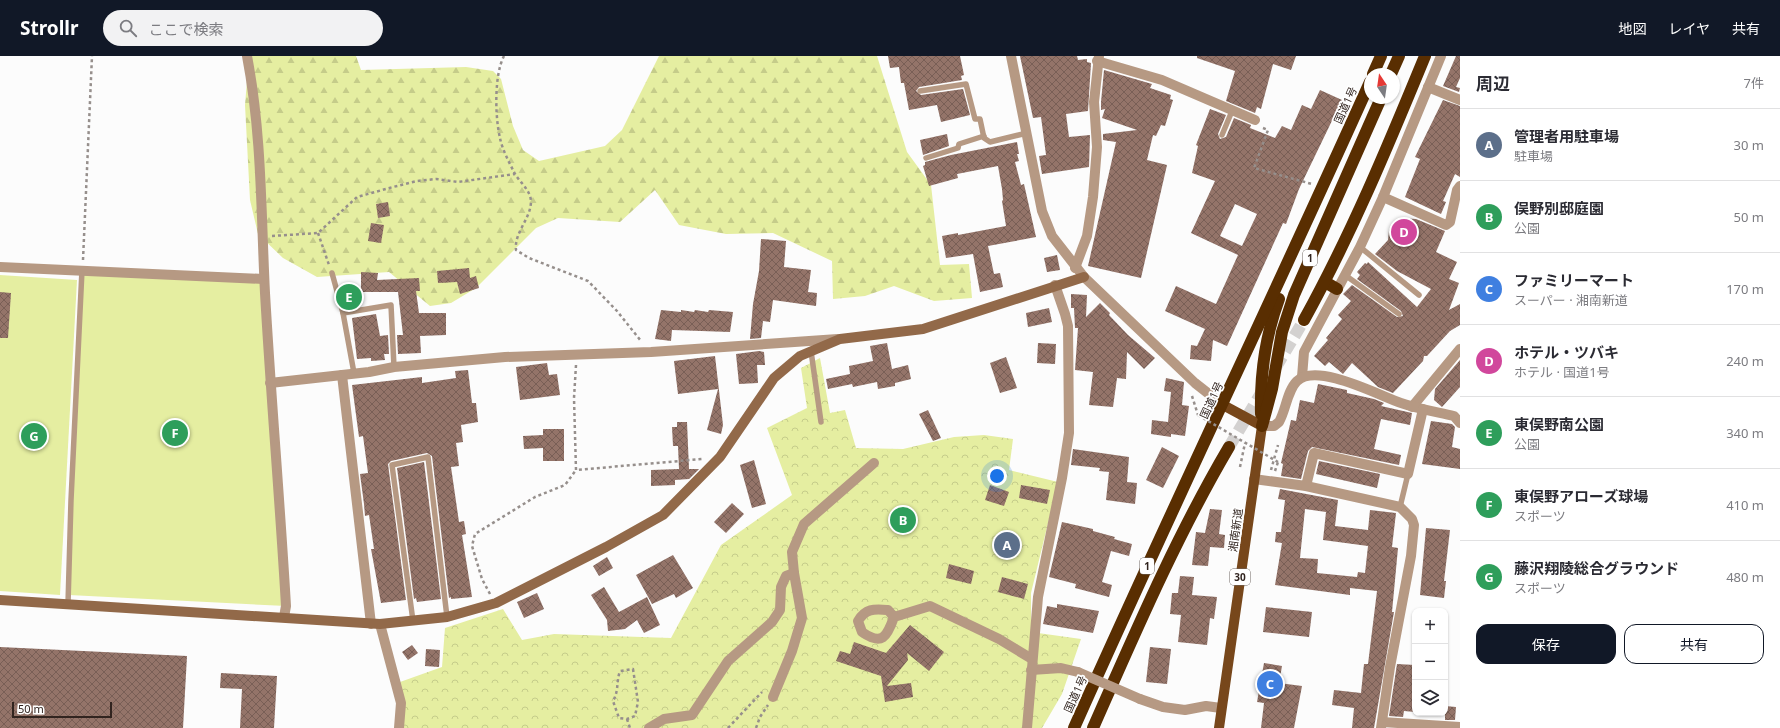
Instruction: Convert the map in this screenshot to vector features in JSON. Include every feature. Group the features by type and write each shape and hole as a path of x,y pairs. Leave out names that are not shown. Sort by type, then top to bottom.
{"highway":[{"path":"1376,68 1381,56"},
{"path":"1394,68 1399,56"},
{"name":"1","path":"1304,320 1325,282 1371,187 1425,56"},
{"name":"国道1号","path":"1074,728 1172,510 1223,405 1318,186 1364,94"},
{"name":"1","path":"1262,426 1272,389 1282,332 1294,295 1378,104"},
{"name":"1","path":"1262,426 1260,388 1265,344 1318,186"},
{"path":"1325,282 1337,288"},
{"name":"1","path":"1093,728 1173,552 1203,491 1229,447"}],"main road":[{"path":"1223,405 1262,426"},
{"name":"湘南新道","path":"1219,728 1262,426"}],"street":[{"path":"247,56 252,82 262,193 264,279 270,383 280,491 286,606 284,617"},
{"path":"1011,56 1046,224 1061,249 1075,268 1084,277 1195,383 1223,405"},
{"path":"1302,377 1304,352 1360,247 1383,197 1441,56"},
{"path":"1075,268 1087,236 1093,197 1097,147 1094,102 1098,59 1162,80 1255,120"},
{"path":"1428,87 1460,100"},
{"path":"1383,197 1446,225 1450,222 1456,190 1460,186"},
{"path":"0,267 264,279"},
{"path":"270,383 342,375 394,367 498,357 650,352 840,339 923,329 1055,285 1084,277"},
{"path":"1027,728 1038,597 1062,478 1069,434 1068,326 1055,285"},
{"path":"0,600 376,624 413,622 447,617 496,603 606,547 663,515 720,457 774,378 800,356 840,339"},
{"path":"1412,406 1460,349"},
{"path":"342,375 376,624 401,703 399,728"},
{"path":"1262,426 1274,426 1279,422 1293,386 1302,377 1315,375 1352,383 1412,406 1454,416 1460,423"},
{"path":"1306,486 1314,453 1408,474 1423,409"},
{"path":"773,697 792,652 802,618 792,552 804,524 874,464"},
{"path":"1254,480 1306,486 1400,507 1412,519 1414,524 1411,556 1396,629 1381,725 1460,727"},
{"path":"649,728 664,719 692,715 728,660 772,622 780,610 780,587 786,576 794,573"},
{"path":"894,617 930,606 999,639 1032,659"},
{"path":"1031,670 1061,668 1078,672 1140,699 1163,707 1185,710 1206,706 1221,708"}],"lane":[{"path":"920,91 966,84 975,119 980,119 984,138 990,142 1027,133"},
{"path":"1222,135 1232,111"},
{"path":"926,158 958,148 959,144 984,136"},
{"path":"1360,247 1419,295"},
{"path":"68,604 71,500 82,270"},
{"path":"332,273 343,313 354,373"},
{"path":"1345,275 1399,314"},
{"path":"343,313 391,305 394,367"},
{"path":"811,351 821,422"},
{"path":"413,622 392,465 428,457 447,617"},
{"path":"1400,507 1408,474"}],"path":[{"path":"82,270 92,56"},
{"path":"504,56 498,78 497,107 500,139 515,174 527,189 531,200 529,212 515,241 516,250 529,258 588,281 617,311 650,352"},
{"path":"1255,120 1255,124 1268,130 1254,168 1318,186"},
{"path":"263,237 318,233 357,197 417,181 436,180 458,182 515,174"},
{"path":"318,233 332,273"},
{"path":"496,603 482,580 472,546 476,534 535,497 565,485 576,470 574,398 577,354"},
{"path":"1190,390 1198,415 1245,443 1278,462 1271,475 1278,445"},
{"path":"1240,467 1245,443"},
{"path":"576,470 720,457"},
{"path":"633,669 638,702 636,716 627,719 619,718 613,701 618,693 617,680 620,671 633,669"},
{"path":"728,728 764,690 779,682"},
{"path":"756,728 760,717 773,697"},
{"path":"627,719 630,728"}],"green space":[{"path":"249,56 356,56 361,70 466,67 493,71 501,79 513,126 523,150 539,161 605,146 622,130 659,56 877,56 907,152 931,185 940,265 969,264 972,298 934,301 894,286 865,296 833,299 832,261 773,233 726,234 679,225 655,190 620,222 558,218 536,228 476,288 451,303 430,306 389,272 317,277 283,258 258,234 250,200 245,105"},
{"path":"82,270 264,279 286,606 69,595"},
{"path":"0,275 77,280 60,595 0,591"},
{"path":"355,283 358,308 344,310 340,285"},
{"path":"820,358 830,413 845,410 856,448 903,449 954,437 984,435 1013,439 1009,470 1058,482 1031,593 1031,632 1081,639 1062,694 1042,728 403,728 400,682 442,667 445,628 503,609 522,640 554,634 671,638 721,545 792,495 767,428 807,408 801,368"}],"building":[{"path":"888,56 960,56 964,75 961,76 962,80 919,87 916,91 921,95 963,89 970,115 941,122 937,105 909,110 904,83 901,83 899,67 890,68"},
{"path":"1020,56 1077,56 1078,60 1087,59 1087,62 1091,63 1088,111 1066,114 1069,137 1090,135 1089,167 1042,174 1039,156 1046,155 1041,117 1033,118"},
{"path":"1197,56 1296,56 1291,70 1273,64 1261,109 1257,107 1255,113 1226,101 1235,71 1197,58"},
{"path":"1456,56 1460,56 1460,78 1456,87 1460,88 1459,92 1443,86"},
{"path":"1104,70 1152,84 1150,88 1171,95 1170,99 1173,100 1165,126 1161,125 1156,136 1153,135 1147,160 1167,165 1141,278 1088,266 1116,142 1103,140 1103,134 1137,130 1102,118 1105,109 1101,110"},
{"path":"1320,90 1342,100 1299,189 1286,224 1283,223 1227,346 1213,340 1211,361 1190,359 1191,345 1197,346 1205,329 1165,311 1176,286 1216,304 1238,255 1191,233 1215,181 1192,173 1198,146 1196,145 1210,109 1226,115 1218,134 1220,139 1226,137 1234,118 1251,125 1250,128 1275,138 1282,126 1291,130 1302,105 1311,109","holes":["1235,204 1257,214 1242,246 1220,236"]},
{"path":"1443,100 1460,106 1460,177 1455,174 1443,201 1446,202 1441,214 1405,197 1420,159 1415,157"},
{"path":"947,134 949,146 923,155 920,140"},
{"path":"1017,142 1019,154 1017,154 1019,161 1015,162 1021,185 1024,184 1036,237 988,246 994,274 1000,273 1003,287 980,292 973,254 946,258 942,236 958,233 958,235 1006,226 998,166 957,174 958,178 929,186 923,166 925,165 925,162 951,155"},
{"path":"388,202 390,216 378,218 376,204"},
{"path":"1400,218 1416,219 1445,231 1436,252 1457,262 1449,279 1459,283 1449,310 1460,304 1460,325 1450,331 1427,356 1424,356 1423,361 1393,393 1378,387 1352,363 1343,374 1329,362 1325,366 1314,356 1328,340 1326,338 1342,319 1338,315 1351,301 1343,294 1352,285 1397,317 1403,316 1401,311 1357,279 1360,275 1357,272 1365,263 1367,264 1368,262 1417,307 1431,289 1397,271 1375,254 1388,240 1389,231 1393,223"},
{"path":"371,223 384,225 381,243 368,241"},
{"path":"761,239 786,241 784,267 811,270 808,292 817,293 816,306 773,300 770,322 763,321 761,338 750,339 753,304 759,271"},
{"path":"1057,255 1060,270 1047,272 1044,258"},
{"path":"469,268 470,278 476,276 479,288 460,294 457,282 438,283 437,271"},
{"path":"361,272 378,273 377,280 419,278 420,291 416,291 419,313 446,313 446,335 420,336 421,353 398,354 397,335 403,335 398,292 361,292"},
{"path":"0,292 11,293 8,338 0,338"},
{"path":"1071,294 1087,295 1086,317 1100,303 1128,335 1155,358 1144,369 1127,352 1126,379 1117,378 1113,407 1089,405 1093,372 1075,370 1078,328 1075,328 1074,308 1071,308"},
{"path":"1049,308 1052,322 1028,327 1026,313"},
{"path":"661,310 681,312 681,310 708,312 709,310 733,312 730,332 672,330 671,341 655,339"},
{"path":"376,314 380,336 388,335 389,354 384,354 385,360 371,361 371,358 357,359 352,318"},
{"path":"887,343 892,369 908,365 911,379 895,383 895,386 878,389 877,382 853,387 852,384 828,389 826,379 850,374 849,366 873,361 870,346"},
{"path":"1038,343 1056,344 1055,364 1037,363"},
{"path":"759,351 764,352 765,365 757,365 758,383 739,384 736,354"},
{"path":"715,356 723,425 721,434 707,430 718,389 678,394 674,361"},
{"path":"1006,357 1017,388 1000,393 990,363"},
{"path":"1460,360 1460,387 1442,407 1434,400 1435,389"},
{"path":"547,363 549,375 557,374 560,395 520,400 516,367"},
{"path":"468,370 472,403 476,403 478,422 461,425 463,442 456,443 459,466 451,467 459,522 464,521 466,534 462,535 472,597 449,598 432,456 427,453 391,461 388,464 406,600 381,603 371,549 374,549 369,515 365,516 360,474 368,473 363,436 359,437 352,385 422,377 422,383 456,378 455,371"},
{"path":"1166,378 1184,382 1182,405 1189,406 1185,436 1171,434 1171,437 1151,434 1152,420 1168,422 1171,392 1164,391"},
{"path":"1318,384 1347,390 1347,393 1374,399 1384,403 1381,406 1412,413 1410,425 1381,419 1374,449 1401,455 1399,465 1312,447 1308,451 1301,479 1281,476 1283,464 1281,463 1291,420 1296,421 1300,400 1314,403"},
{"path":"928,410 941,438 933,441 919,414"},
{"path":"1431,421 1452,424 1455,427 1452,447 1460,449 1460,469 1422,464"},
{"path":"677,422 687,422 689,469 699,469 689,479 675,480 675,485 651,486 651,470 679,469 678,446 673,446 672,427 677,427"},
{"path":"543,429 564,429 564,461 543,461 543,448 524,449 523,436 543,435"},
{"path":"1162,447 1179,456 1163,488 1146,480"},
{"path":"1073,449 1129,457 1127,482 1137,483 1135,504 1106,500 1109,472 1099,471 1100,468 1071,465"},
{"path":"754,460 766,504 752,508 740,465"},
{"path":"1319,461 1380,474 1377,488 1316,474"},
{"path":"424,462 441,599 417,602 416,598 414,599 397,468"},
{"path":"990,485 1009,492 1004,506 985,500"},
{"path":"1021,485 1050,490 1047,504 1019,498"},
{"path":"1280,489 1338,500 1335,526 1368,530 1370,510 1396,513 1392,547 1398,548 1392,612 1394,612 1374,728 1352,728 1354,708 1332,705 1334,690 1361,693 1364,664 1368,664 1377,591 1350,588 1350,595 1275,585 1282,543 1275,542 1276,532 1281,532 1285,500 1278,499","holes":["1305,509 1326,512 1323,540 1368,546 1365,573 1358,572 1357,577 1317,573 1318,559 1300,558"]},
{"path":"732,503 744,514 726,533 714,522"},
{"path":"1210,509 1222,510 1219,534 1225,535 1224,548 1210,547 1208,566 1192,565 1196,532 1205,533"},
{"path":"1062,522 1093,529 1093,531 1115,537 1114,539 1132,544 1129,556 1111,551 1102,582 1112,585 1109,597 1075,588 1076,584 1049,577"},
{"path":"1426,528 1450,530 1444,581 1446,581 1444,598 1420,595"},
{"path":"673,555 693,588 676,598 674,594 652,604 636,575"},
{"path":"607,557 613,568 599,576 593,566"},
{"path":"949,564 974,571 971,584 946,578"},
{"path":"1180,576 1194,577 1192,595 1217,597 1214,619 1210,618 1207,645 1178,642 1181,615 1170,614 1172,593 1178,593"},
{"path":"1002,577 1028,584 1024,599 998,592"},
{"path":"604,587 619,612 647,597 660,625 644,633 637,620 625,629 608,631 607,620 591,595"},
{"path":"537,593 544,609 524,618 517,602"},
{"path":"1057,604 1099,611 1093,633 1043,624 1047,606 1057,608"},
{"path":"1266,607 1312,612 1309,637 1263,632"},
{"path":"910,625 944,652 929,671 907,653 908,660 887,686 911,683 913,697 885,702 881,676 836,661 840,651 850,654 854,642 886,653"},
{"path":"412,645 418,653 408,660 402,652"},
{"path":"0,647 187,656 183,728 0,728"},
{"path":"1150,647 1171,649 1167,684 1146,682"},
{"path":"426,649 440,650 439,667 425,666"},
{"path":"1264,663 1282,666 1279,683 1302,686 1294,728 1261,728 1264,703 1257,702"},
{"path":"1397,664 1412,665 1412,712 1404,711 1403,717 1389,716"},
{"path":"221,673 277,676 274,728 240,728 242,689 220,688"},
{"path":"1448,706 1456,707 1455,720 1445,720 1445,716 1448,716"}],"tunnel":[{"path":"1276,367 1304,320"},
{"path":"1229,447 1263,390"}],"place":[{"name":"ホテル・ツバキ","path":"1404,232"},
{"name":"東俣野南公園","path":"349,297"},
{"name":"東俣野アローズ球場","path":"175,433"},
{"name":"藤沢翔陵総合グラウンド","path":"34,436"},
{"name":"俣野別邸庭園","path":"903,520"},
{"name":"管理者用駐車場","path":"1007,545"},
{"name":"ファミリーマート","path":"1270,684"}]}
